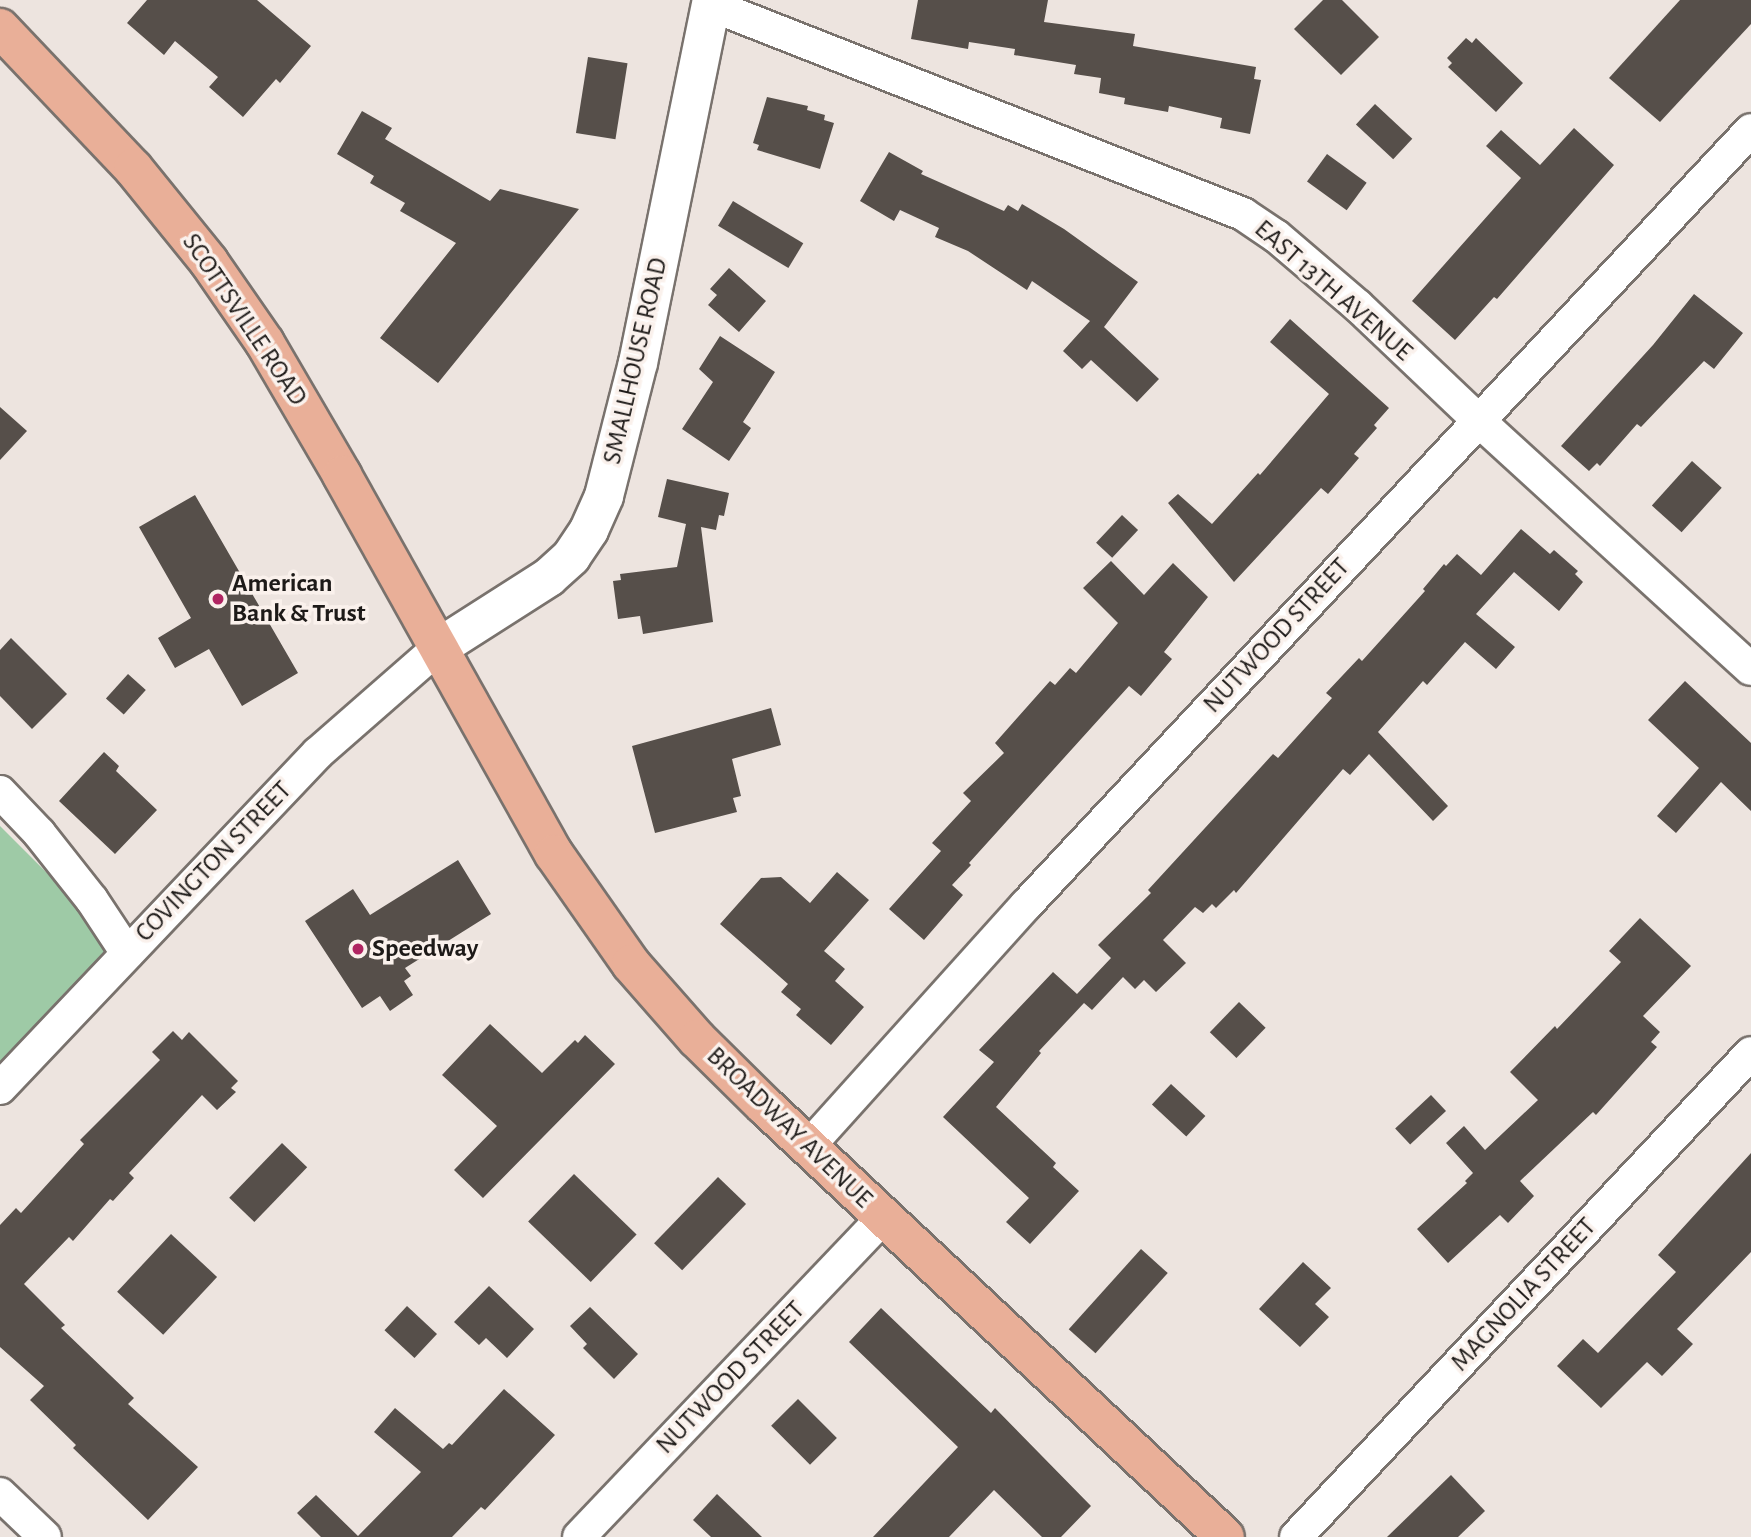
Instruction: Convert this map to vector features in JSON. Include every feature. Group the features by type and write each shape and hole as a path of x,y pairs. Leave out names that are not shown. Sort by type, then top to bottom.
{"main road":[{"name":"SCOTTSVILLE ROAD","path":"0,28 133,168 209,262 272,355 439,648"},
{"name":"BROADWAY AVENUE","path":"439,648 524,802 601,924 689,1030 883,1218 1225,1537"}],"street":[{"name":"EAST 13TH AVENUE","path":"712,2 1243,214 1276,236 1358,306 1478,421 1751,669"},
{"name":"SMALLHOUSE ROAD","path":"439,648 537,585 571,557 589,530 604,496 638,363 712,2"},
{"name":"NUTWOOD STREET","path":"808,1147 1035,895 1751,130"},
{"name":"COVINGTON STREET","path":"0,1088 318,753 439,648"},
{"path":"0,792 39,833 92,900 127,953"},
{"name":"MAGNOLIA STREET","path":"1296,1537 1751,1053"},
{"name":"NUTWOOD STREET","path":"579,1537 883,1218"},
{"path":"0,1494 45,1537"}],"green space":[{"path":"0,826 127,953 0,1087"}],"building":[{"path":"147,0 257,0 311,46 280,83 276,79 243,117 209,87 218,77 175,41 164,55 127,23"},
{"path":"918,0 1048,0 1044,22 1135,34 1133,46 1256,67 1254,79 1261,80 1250,134 1220,128 1222,118 1169,106 1168,112 1124,104 1125,98 1099,93 1101,78 1074,74 1076,65 1014,55 1015,49 969,42 968,49 911,39"},
{"path":"1323,0 1342,0 1379,37 1341,75 1294,29"},
{"path":"1680,0 1751,0 1751,24 1660,122 1609,78"},
{"path":"1466,38 1472,43 1476,38 1523,83 1496,112 1448,67 1452,63 1447,58"},
{"path":"588,57 628,63 615,139 576,133"},
{"path":"767,97 808,106 807,110 825,115 824,120 834,123 820,169 757,150 759,145 753,143"},
{"path":"1375,104 1412,139 1393,159 1356,124"},
{"path":"362,111 392,128 385,139 490,201 500,189 579,209 438,383 380,338 456,243 400,211 405,203 370,183 374,176 337,154"},
{"path":"1574,128 1614,165 1497,299 1494,297 1455,340 1412,301 1521,178 1486,146 1501,130 1540,165"},
{"path":"889,152 923,171 921,174 1004,211 1008,205 1018,211 1022,204 1064,229 1138,282 1104,327 1159,379 1137,402 1091,360 1082,369 1063,351 1090,321 1032,281 1027,290 968,251 935,237 939,228 900,210 894,221 860,201"},
{"path":"1327,154 1367,183 1347,210 1307,182"},
{"path":"733,201 803,243 788,268 718,226"},
{"path":"729,268 766,301 739,332 708,305 717,295 710,289"},
{"path":"1694,294 1743,333 1714,369 1704,361 1641,427 1637,424 1600,466 1597,463 1589,471 1561,446 1653,345"},
{"path":"1290,319 1389,408 1374,425 1377,428 1354,454 1359,458 1328,494 1321,488 1234,582 1168,503 1178,494 1212,524 1258,473 1260,475 1329,394 1270,342"},
{"path":"720,336 775,372 743,422 751,428 729,461 682,429 713,382 699,369"},
{"path":"0,407 27,431 0,460"},
{"path":"1692,461 1722,488 1682,532 1652,506"},
{"path":"667,479 729,493 724,516 719,515 716,530 701,527 713,622 643,634 640,616 618,619 613,581 621,580 620,574 677,567 686,524 658,517"},
{"name":"American Bank & Trust","path":"195,495 298,673 242,706 209,649 175,668 158,638 191,618 139,527"},
{"path":"1122,515 1138,530 1112,558 1096,543"},
{"path":"1521,529 1550,554 1554,550 1578,571 1575,574 1583,582 1559,611 1514,572 1476,614 1515,647 1496,669 1465,642 1427,685 1423,681 1378,732 1448,806 1433,821 1369,754 1350,775 1343,769 1236,893 1234,890 1216,908 1212,904 1203,913 1195,907 1163,940 1186,963 1156,992 1144,980 1135,989 1123,977 1092,1010 1084,1003 1039,1051 1041,1053 996,1107 1056,1163 1053,1167 1079,1191 1030,1244 1006,1222 1029,1198 943,1117 994,1062 979,1050 1053,972 1077,994 1111,958 1098,945 1151,893 1148,890 1273,754 1278,758 1332,698 1326,693 1359,658 1362,661 1425,591 1423,589 1444,564 1446,566 1457,554 1481,575"},
{"path":"1111,561 1144,595 1173,563 1208,597 1164,652 1172,659 1141,696 1129,686 969,863 971,865 952,885 963,895 924,940 889,909 941,851 932,843 971,801 963,793 1004,753 995,743 1050,681 1055,685 1070,668 1076,673 1118,623 1083,588"},
{"path":"11,638 67,694 32,729 0,696 0,650"},
{"path":"128,674 146,690 124,715 106,699"},
{"path":"1685,681 1751,743 1751,811 1721,782 1676,833 1657,816 1699,768 1648,720"},
{"path":"771,708 781,745 732,759 741,796 733,798 737,812 655,833 632,746"},
{"path":"104,752 119,766 116,771 157,810 115,854 59,801"},
{"path":"458,860 491,914 405,968 411,976 404,981 413,995 390,1011 380,996 362,1008 305,921 353,889 370,915"},
{"path":"837,872 869,900 824,951 845,969 835,981 864,1007 831,1045 796,1015 801,1009 781,992 788,984 720,924 761,878 781,877 810,903"},
{"path":"1640,918 1691,966 1643,1016 1660,1032 1651,1042 1657,1047 1596,1115 1593,1112 1520,1181 1534,1196 1508,1223 1500,1215 1448,1263 1417,1229 1467,1183 1465,1181 1473,1173 1446,1143 1464,1126 1485,1150 1538,1100 1510,1072 1555,1026 1557,1029 1621,962 1609,951"},
{"path":"1239,1002 1266,1028 1236,1058 1210,1032"},
{"path":"490,1024 542,1073 575,1040 578,1043 585,1035 615,1064 483,1198 454,1170 497,1126 442,1075"},
{"path":"173,1031 182,1040 189,1032 238,1081 231,1088 236,1092 217,1110 202,1095 129,1173 134,1178 113,1201 110,1199 73,1241 69,1237 24,1284 65,1325 61,1328 134,1398 128,1404 198,1467 148,1520 73,1448 76,1445 30,1400 44,1386 0,1347 0,1225 16,1208 21,1213 84,1144 80,1140 160,1060 152,1052"},
{"path":"1171,1084 1205,1116 1186,1137 1152,1104"},
{"path":"1431,1095 1446,1111 1410,1145 1395,1128"},
{"path":"282,1143 307,1167 254,1222 229,1198"},
{"path":"1751,1153 1751,1252 1677,1329 1693,1344 1662,1376 1647,1362 1601,1408 1557,1366 1583,1339 1598,1353 1676,1272 1658,1255"},
{"path":"574,1174 637,1234 591,1282 528,1221"},
{"path":"718,1177 746,1204 682,1270 654,1243"},
{"path":"171,1234 217,1277 163,1335 117,1292"},
{"path":"1141,1249 1168,1273 1095,1353 1069,1329"},
{"path":"1303,1262 1331,1288 1315,1304 1329,1317 1300,1347 1259,1309"},
{"path":"489,1286 534,1329 507,1358 486,1338 479,1345 454,1322"},
{"path":"407,1306 437,1334 414,1358 384,1330"},
{"path":"590,1307 638,1354 614,1379 583,1348 587,1344 570,1326"},
{"path":"881,1308 991,1413 995,1408 1091,1506 1061,1537 1042,1537 994,1490 949,1537 873,1537 958,1447 849,1342"},
{"path":"504,1389 555,1435 485,1510 481,1507 452,1537 321,1537 297,1513 316,1495 358,1536 421,1472 374,1432 395,1408 443,1449 449,1443 452,1445"},
{"path":"798,1399 837,1438 810,1465 771,1426"},
{"path":"1451,1475 1485,1511 1458,1537 1387,1537"},
{"path":"717,1494 762,1537 711,1537 693,1520"}],"place":[{"name":"American Bank & Trust","path":"218,599"},
{"name":"Speedway","path":"358,949"}]}
